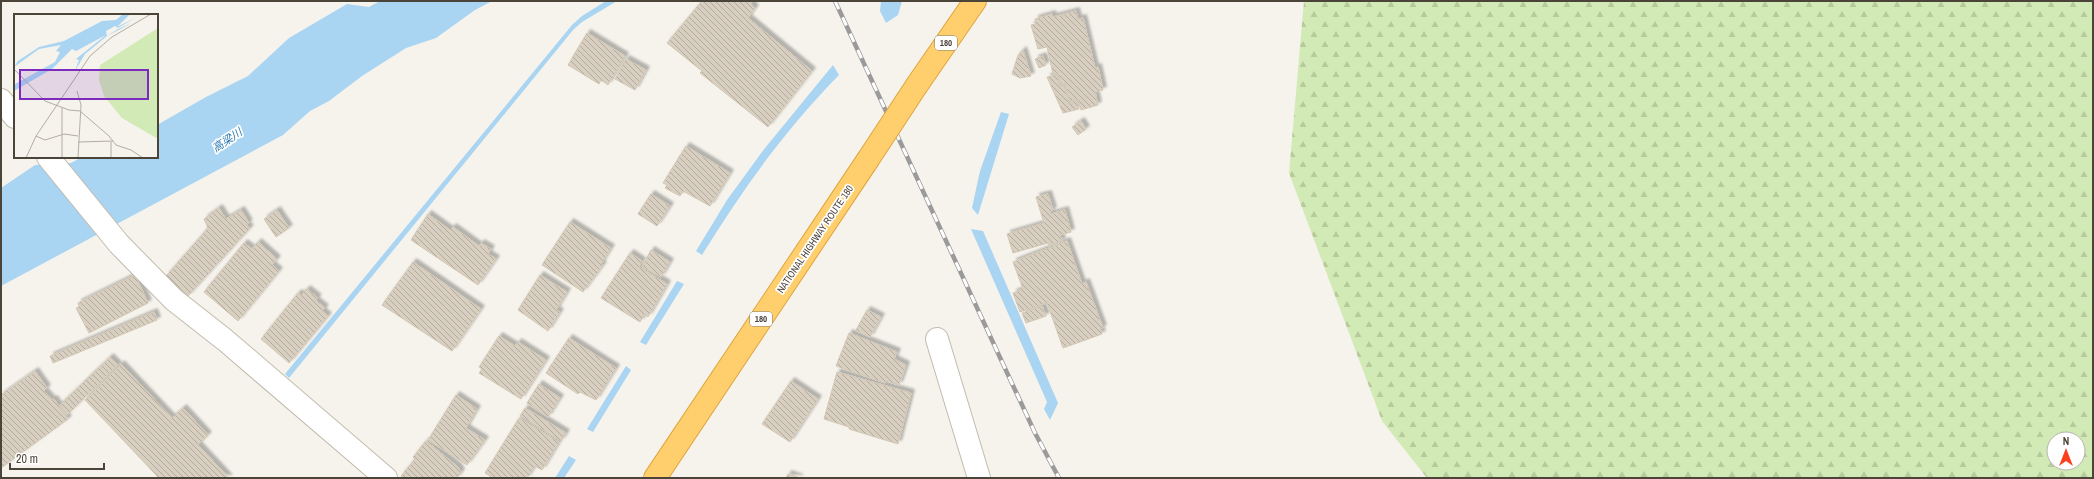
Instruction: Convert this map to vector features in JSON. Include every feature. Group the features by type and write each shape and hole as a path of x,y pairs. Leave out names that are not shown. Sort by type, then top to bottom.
{"highway":[{"name":"NATIONAL HIGHWAY ROUTE 180","path":"655,478 867,161 916,85 975,1"}],"street":[{"path":"1,100 14,116"},
{"path":"49,158 119,244 174,300 225,340 386,478"},
{"path":"937,340 979,478"}],"green space":[{"path":"1304,1 2093,1 2093,478 1427,478 1382,421 1289,173"}],"water":[{"name":"高梁川","path":"380,1 492,1 475,10 436,38 406,48 362,76 329,101 310,111 283,135 1,286 1,188 35,165 71,163 80,158 158,158 158,124 206,97 248,76 289,38 347,4 369,7"},
{"path":"606,1 617,1 582,22 573,30 289,378 285,374 572,25 582,16"},
{"path":"881,1 902,1 898,15 886,23 880,11"},
{"path":"833,65 839,75 800,117 765,161 702,255 696,251 727,200 765,148"},
{"path":"1001,112 1009,114 978,215 972,208 980,171"},
{"path":"971,229 983,231 1058,403 1050,420 1044,409 1047,402"},
{"path":"677,281 684,284 646,345 640,342"},
{"path":"626,366 631,370 593,432 587,429"},
{"path":"569,456 576,460 564,478 555,478"}],"building":[{"path":"702,1 754,1 751,4 755,8 748,18 812,71 768,127 700,73 702,71 667,43"},
{"path":"1076,11 1078,19 1083,18 1095,68 1098,67 1103,90 1095,92 1098,105 1081,110 1078,100 1070,101 1065,83 1061,84 1058,73 1053,74 1047,47 1038,49 1031,25 1036,24 1035,19 1052,14 1053,17"},
{"path":"587,33 625,56 608,85 601,80 599,84 568,65"},
{"path":"1023,50 1031,76 1020,78 1012,74 1018,55"},
{"path":"1043,56 1046,65 1039,68 1035,59"},
{"path":"626,59 646,70 635,90 615,79"},
{"path":"1057,75 1060,86 1064,85 1069,103 1077,101 1079,109 1063,113 1047,77"},
{"path":"1081,121 1086,129 1078,135 1072,127"},
{"path":"686,146 730,173 710,206 683,191 680,196 665,188 667,185 663,183"},
{"path":"651,194 670,206 657,226 638,214"},
{"path":"1048,194 1053,210 1050,212 1051,214 1065,210 1071,232 1060,235 1062,241 1049,245 1048,243 1013,253 1007,234 1044,223 1036,197"},
{"path":"219,208 226,219 241,210 249,223 246,225 250,228 188,296 166,276 208,228 204,219"},
{"path":"277,210 289,228 276,237 264,219"},
{"path":"428,214 450,230 453,227 479,246 481,243 491,249 488,254 496,259 478,285 411,240"},
{"path":"570,222 611,248 601,264 603,265 583,292 542,265"},
{"path":"1067,241 1082,284 1086,282 1103,328 1100,329 1102,334 1063,348 1047,303 1020,312 1013,293 1023,289 1013,262"},
{"path":"258,242 277,259 272,265 279,271 238,321 204,292 244,243 252,249"},
{"path":"651,250 670,262 661,277 642,267"},
{"path":"630,253 642,261 639,267 667,284 648,317 645,314 640,322 601,298"},
{"path":"413,262 481,309 452,351 382,305"},
{"path":"135,275 148,303 89,333 76,308 79,307 78,303"},
{"path":"540,275 567,292 556,310 560,312 548,331 518,310"},
{"path":"307,289 318,298 315,300 325,308 322,311 328,316 289,363 261,339 298,293 301,295"},
{"path":"1042,306 1046,316 1026,323 1022,313"},
{"path":"867,310 881,317 870,337 856,330"},
{"path":"154,312 157,320 53,363 50,356"},
{"path":"849,333 897,352 894,359 906,365 899,385 886,381 885,383 836,366"},
{"path":"499,336 515,346 518,342 546,360 521,399 479,373 482,369 479,367"},
{"path":"569,338 616,368 596,400 580,392 578,394 546,373"},
{"path":"110,357 118,365 67,415 60,405"},
{"path":"121,364 172,418 183,408 208,435 198,445 229,478 159,478 85,400"},
{"path":"35,371 47,388 44,391 52,400 54,399 68,419 1,468 1,395"},
{"path":"837,372 911,393 898,444 849,429 849,427 824,419"},
{"path":"791,381 818,399 790,442 762,424"},
{"path":"539,384 560,398 548,417 527,403"},
{"path":"456,395 477,409 466,428 485,440 467,465 428,440"},
{"path":"525,408 566,433 561,441 520,416"},
{"path":"519,418 559,442 542,470 535,466 527,478 493,478 485,473"},
{"path":"426,441 458,467 461,472 457,478 404,478 401,476 415,459 413,457"},
{"path":"788,474 800,478 786,478"}],"railway":[{"path":"835,1 1035,433 1059,478"}]}
